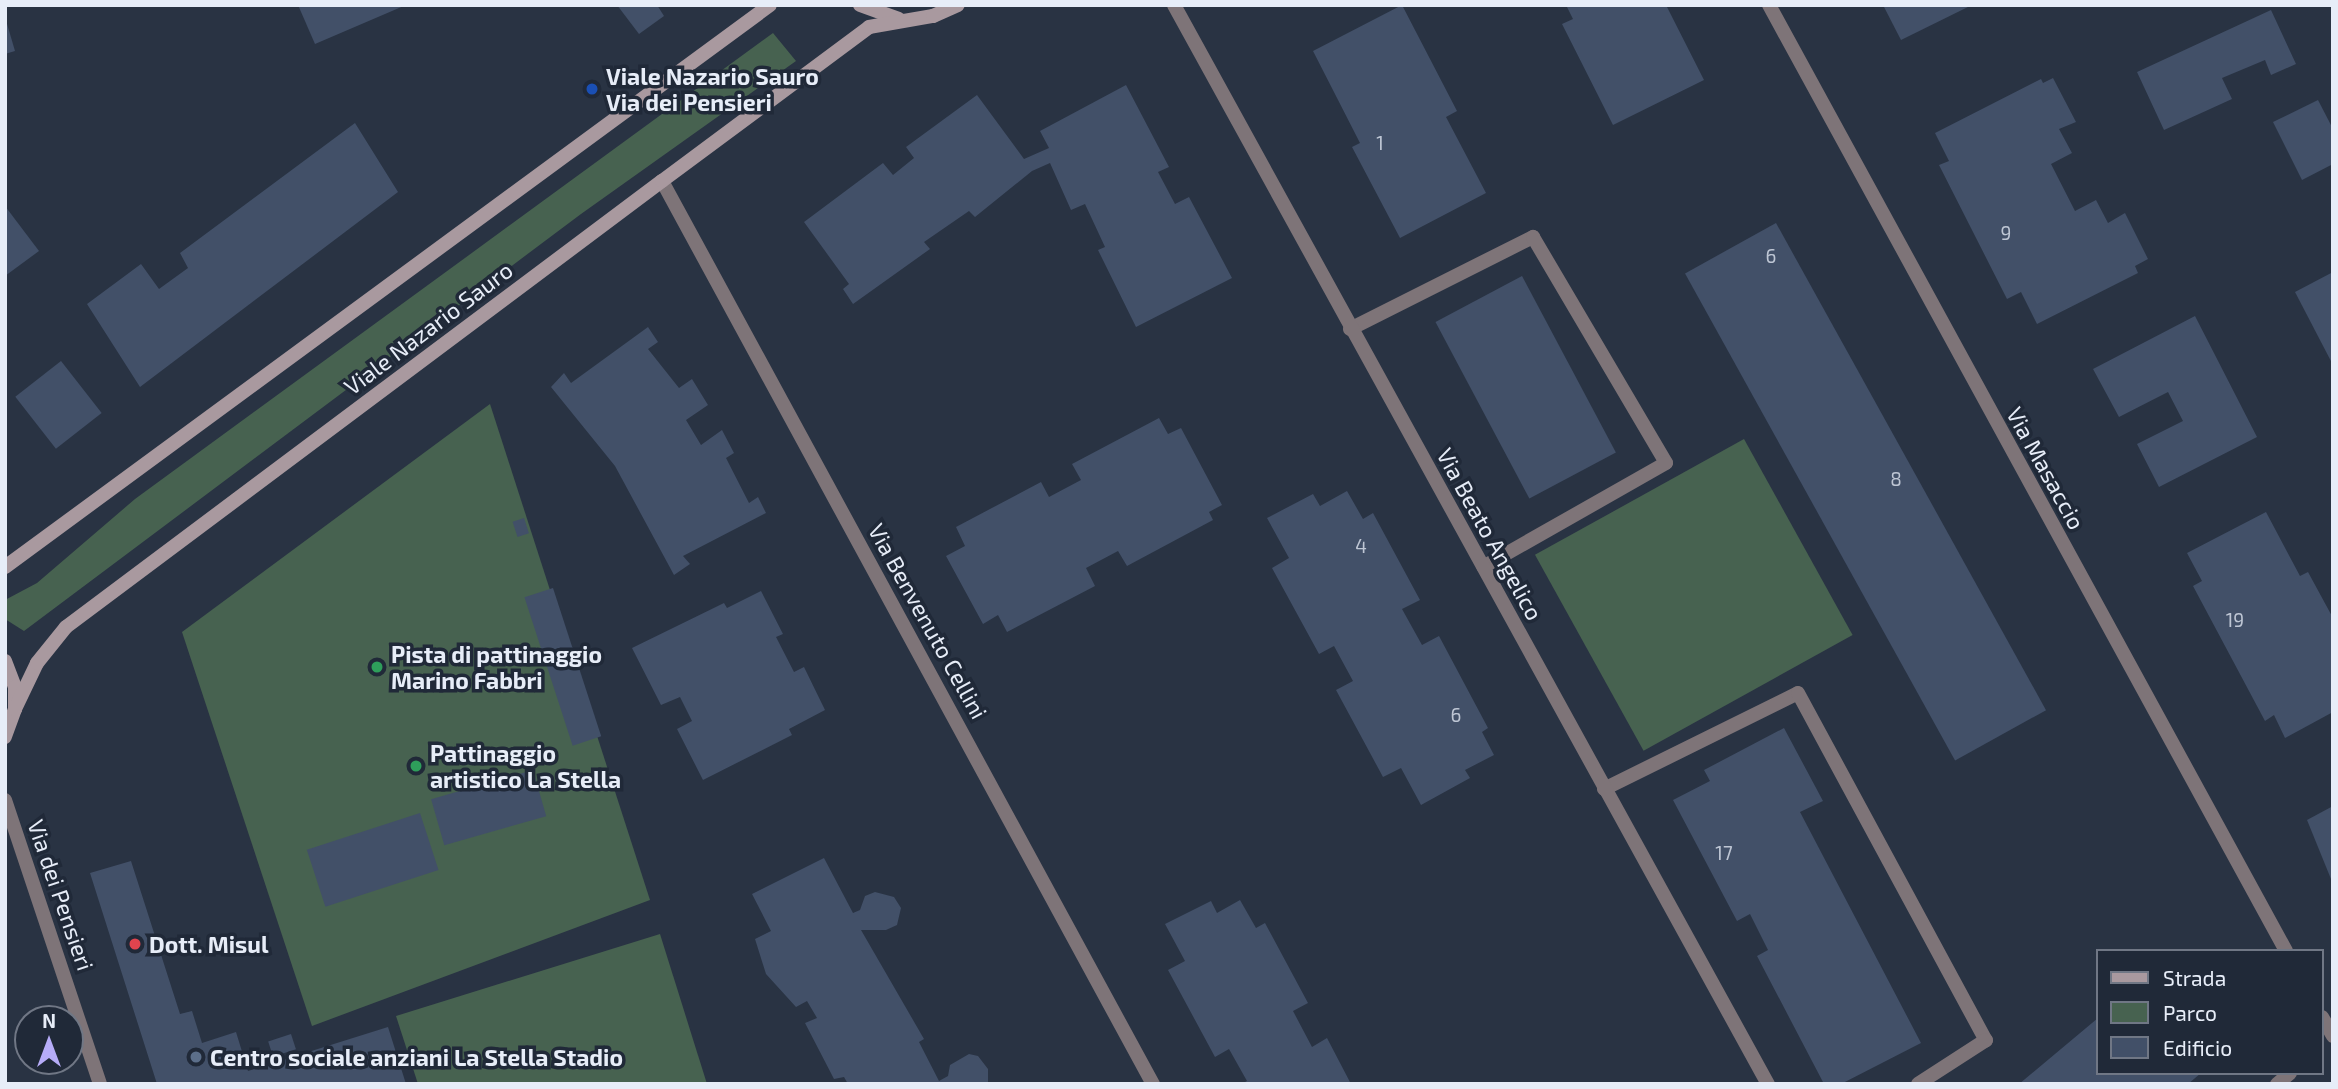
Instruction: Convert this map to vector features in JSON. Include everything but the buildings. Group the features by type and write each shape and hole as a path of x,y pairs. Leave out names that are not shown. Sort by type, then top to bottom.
{"main road":[{"path":"5,567 769,5"},
{"name":"Viale Nazario Sauro","path":"860,5 901,20"},
{"name":"Viale Nazario Sauro","path":"5,737 37,663 66,627 869,27 933,16 958,5"},
{"path":"5,661 15,687 15,709"}],"street":[{"name":"Via Beato Angelico","path":"1174,5 1768,1084"},
{"name":"Via Masaccio","path":"1769,5 2285,949"},
{"name":"Via Benvenuto Cellini","path":"662,181 1153,1084"},
{"path":"1350,329 1533,237 1666,463 1483,567"},
{"path":"1604,789 1798,693 1986,1040 1918,1084"},
{"name":"Via dei Pensieri","path":"5,800 100,1084"},
{"path":"2324,1021 2333,1037"}],"green space":[{"path":"773,33 796,61 581,214 24,631 5,619 5,600 37,583 135,499"},
{"name":"Pattinaggio artistico La Stella","path":"490,404 650,900 312,1026 182,632"},
{"path":"1744,439 1853,635 1644,751 1535,555"},
{"path":"660,934 707,1084 418,1084 396,1016"}],"place":[{"name":"Viale Nazario Sauro Via dei Pensieri","path":"592,89"},
{"name":"Pista di pattinaggio Marino Fabbri","path":"377,667"},
{"name":"Pattinaggio artistico La Stella","path":"416,766"},
{"name":"Dott. Misul","path":"135,944"},
{"name":"Centro sociale anziani La Stella Stadio","path":"196,1057"}]}
